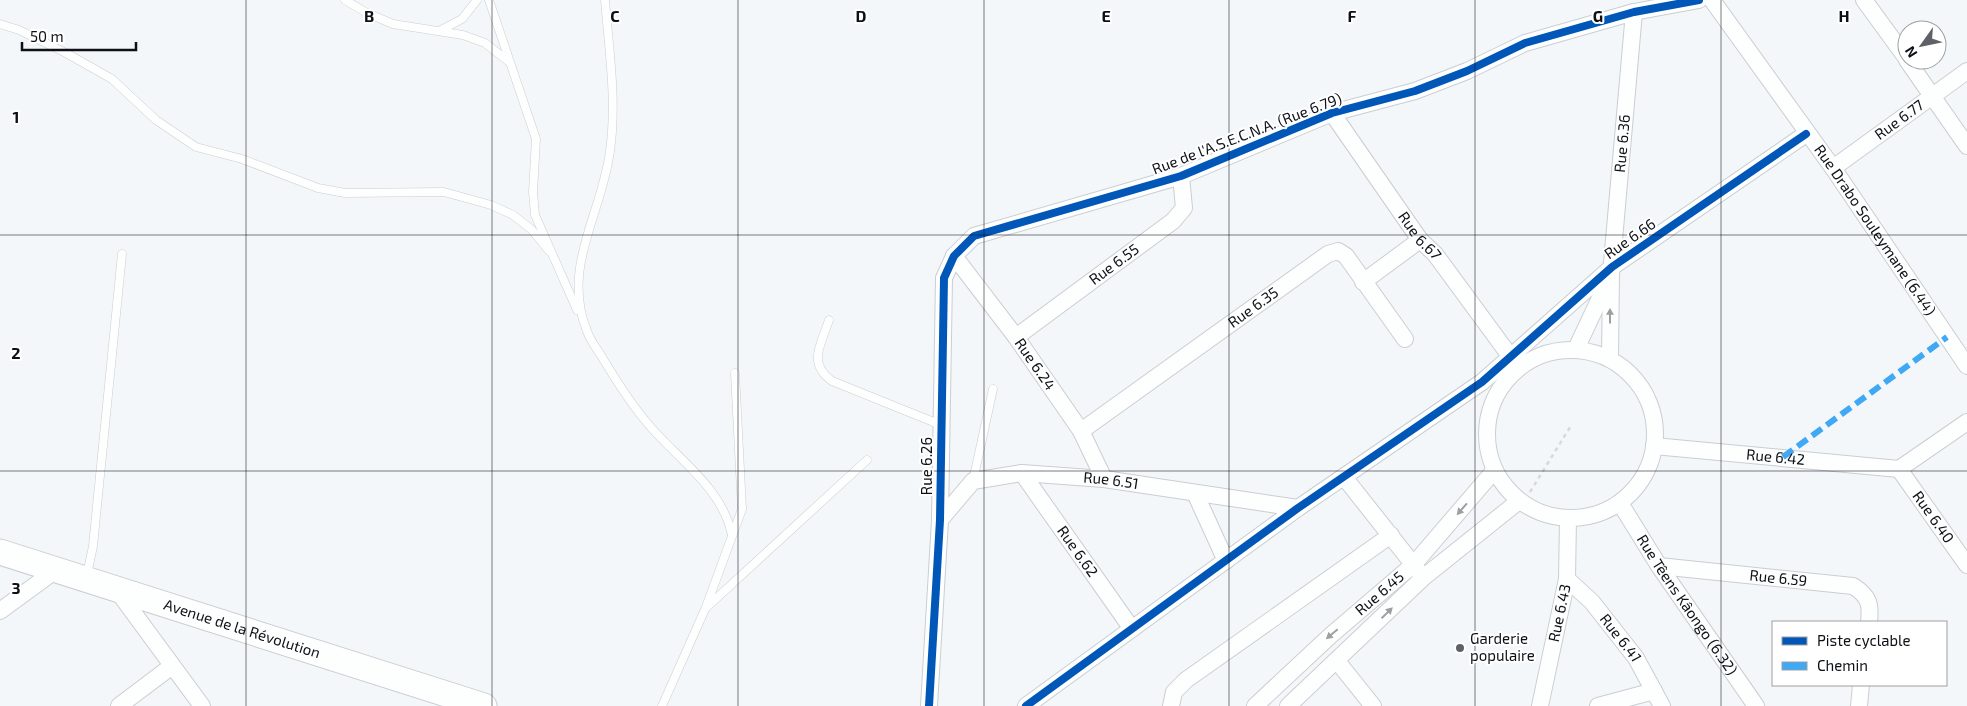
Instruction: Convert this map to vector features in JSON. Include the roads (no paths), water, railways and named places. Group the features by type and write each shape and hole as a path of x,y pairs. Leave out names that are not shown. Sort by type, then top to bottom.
{"main road":[{"name":"Avenue de la Révolution","path":"0,552 484,706"}],"street":[{"name":"Rue de l'A.S.E.C.N.A. (Rue 6.79)","path":"974,236 1181,176 1332,113 1415,91 1467,71 1525,43 1634,12 1699,0"},
{"name":"Rue Drabo Souleymane (6.44)","path":"1712,0 1806,134 1833,168 1967,366"},
{"path":"1864,0 1897,46"},
{"name":"Rue 6.36","path":"1610,358 1611,270 1634,12"},
{"path":"1914,70 1967,146"},
{"name":"Rue 6.77","path":"1833,168 1967,71"},
{"name":"Rue 6.67","path":"1332,113 1420,240 1435,254 1510,356"},
{"name":"Rue 6.66","path":"1026,706 1298,508 1482,382 1611,270 1806,134"},
{"name":"Rue 6.55","path":"1016,337 1173,221 1184,208 1181,176"},
{"name":"Rue 6.26","path":"929,706 940,520 944,278 954,256 974,236"},
{"path":"1362,282 1420,240"},
{"name":"Rue 6.35","path":"1081,431 1328,254 1338,251 1346,256 1362,282 1405,339"},
{"name":"Rue 6.24","path":"954,256 1016,337 1081,431 1104,479"},
{"name":"Rue 6.36","path":"1576,348 1611,270"},
{"path":"1576,348 1610,358 1626,370 1644,392 1654,418 1654,446 1648,468 1637,487 1620,503 1596,515 1568,519 1544,514 1521,502 1493,472 1488,451 1487,420 1497,392 1519,366 1538,355 1576,348"},
{"path":"1899,469 1967,422"},
{"name":"Rue 6.42","path":"1654,446 1899,469"},
{"name":"Rue 6.40","path":"1899,469 1967,565"},
{"name":"Rue 6.45","path":"1288,706 1333,664 1419,571 1493,472"},
{"name":"Rue 6.51","path":"973,481 1022,473 1104,479 1298,508"},
{"name":"Rue 6.62","path":"1022,473 1132,629"},
{"path":"1344,477 1419,571"},
{"path":"940,520 973,481"},
{"path":"1195,493 1226,561"},
{"name":"Rue 6.45","path":"1255,706 1311,654 1419,571 1521,502"},
{"name":"Rue Têens Kâongo (6.32)","path":"1620,503 1659,566 1756,706"},
{"name":"Rue 6.43","path":"1540,706 1568,579 1568,519"},
{"path":"1171,706 1174,692 1186,680 1391,535"},
{"name":"Rue 6.59","path":"1659,566 1853,586 1866,594 1871,608 1869,621"},
{"path":"0,611 56,570"},
{"name":"Rue 6.41","path":"1568,579 1592,602 1636,658 1658,699"},
{"path":"115,588 202,706"},
{"path":"1311,654 1333,664 1367,704"},
{"path":"119,706 172,666"},
{"path":"1859,706 1861,686"},
{"path":"1598,706 1658,699"}],"lane":[{"path":"345,0 393,24 463,35 485,43 508,61"},
{"path":"439,31 462,19 477,0"},
{"path":"489,0 508,61 536,139 532,192 535,215 549,251 587,332 619,385 655,432 714,493 729,519 732,535"},
{"path":"587,332 579,306 577,282 580,257 597,210 610,152 614,98 606,0"},
{"path":"0,24 19,30 66,53 112,79 156,120 196,147 242,159 318,188 336,191 394,194 444,192 491,205 513,215 532,230 549,251"},
{"path":"86,579 93,546 122,254"},
{"path":"829,320 816,360 821,373 832,381 941,426"},
{"path":"662,706 706,607 742,509 735,373"},
{"path":"973,481 993,388"},
{"path":"706,607 867,460"}],"place":[{"name":"Garderie populaire","path":"1460,648"}]}
